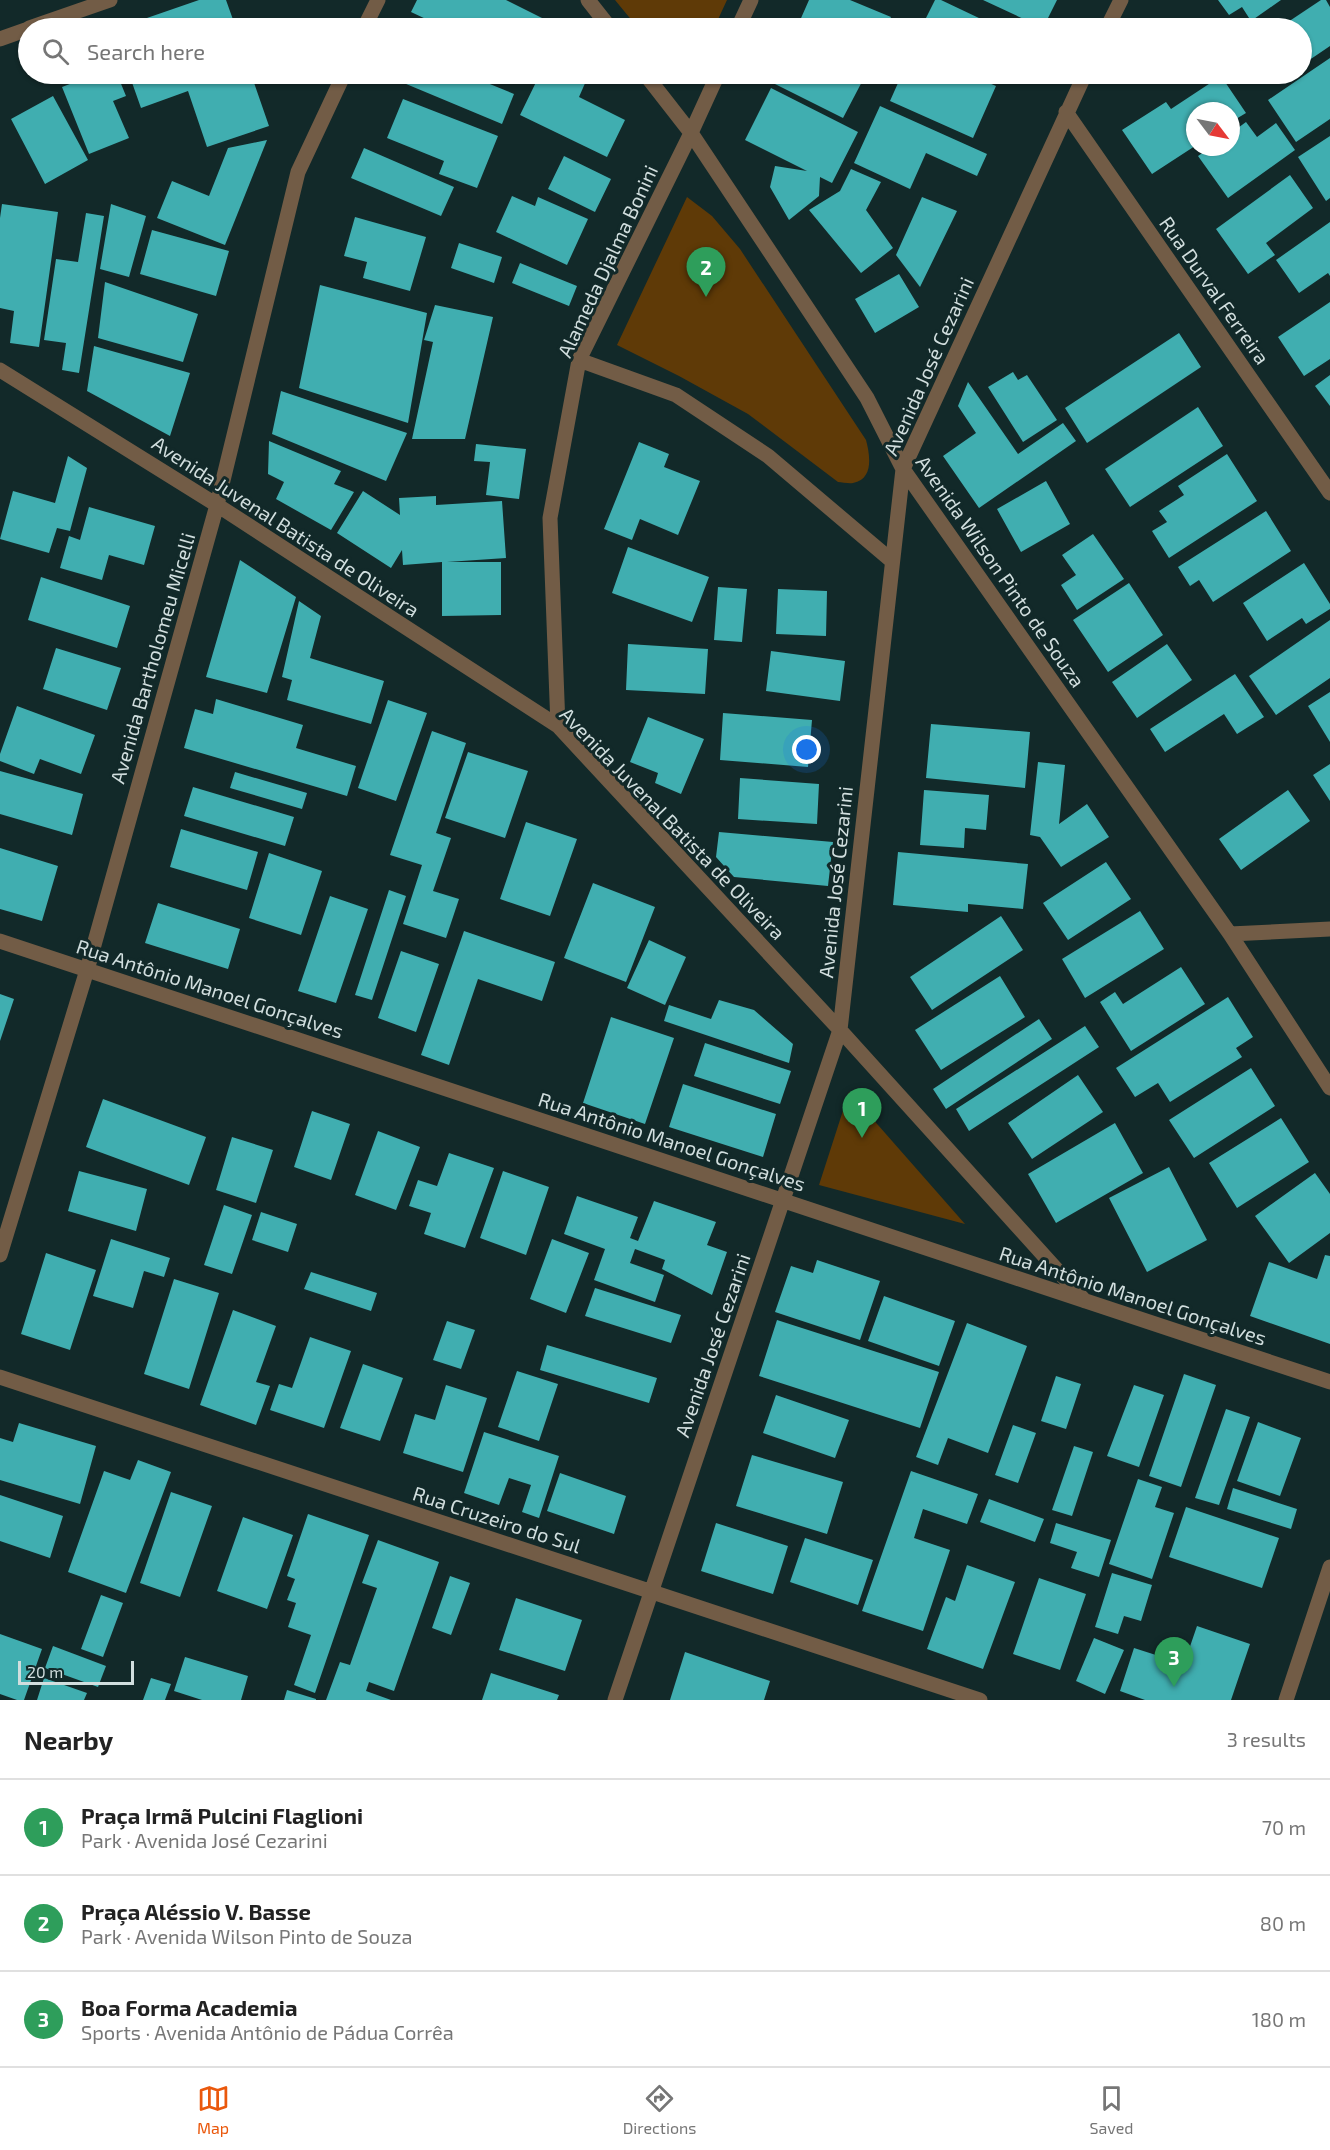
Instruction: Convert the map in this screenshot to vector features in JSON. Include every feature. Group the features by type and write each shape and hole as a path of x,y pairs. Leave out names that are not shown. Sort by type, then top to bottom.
{"street":[{"path":"60,18 110,0"},
{"path":"369,18 378,0"},
{"path":"588,0 602,18"},
{"path":"743,18 751,0"},
{"path":"1112,18 1121,0"},
{"path":"0,39 18,33"},
{"name":"Avenida Bartholomeu Micelli","path":"0,1255 87,970 217,505 298,172 339,84"},
{"name":"Avenida Wilson Pinto de Souza","path":"653,84 691,133 867,398 903,469 1230,934 1330,1088"},
{"name":"Alameda Djalma Bonini","path":"558,726 550,518 579,360 713,84"},
{"name":"Avenida José Cezarini","path":"615,1700 840,1030 903,469 1080,84"},
{"name":"Rua Durval Ferreira","path":"1066,112 1330,493"},
{"path":"579,360 676,395 768,456 892,561"},
{"name":"Avenida Juvenal Batista de Oliveira","path":"0,370 217,505 558,726 840,1030 1084,1301"},
{"path":"1230,934 1330,929"},
{"name":"Rua Antônio Manoel Gonçalves","path":"0,941 1330,1382"},
{"name":"Rua Cruzeiro do Sul","path":"0,1377 980,1700"},
{"path":"1286,1700 1330,1567"}],"shaded area":[{"path":"615,0 727,0 719,18 630,18"},
{"path":"687,197 712,216 740,249 866,440 869,466 860,481 838,482 748,414 617,345"},
{"path":"849,1092 965,1224 819,1185"}],"building":[{"path":"199,0 226,0 232,18 147,18"},
{"path":"417,0 506,0 542,18 424,18 411,12"},
{"path":"809,0 850,0 891,17 891,18 801,18"},
{"path":"935,0 941,0 979,18 926,18"},
{"path":"983,0 1057,0 1048,18 1022,18"},
{"path":"1218,0 1281,0 1255,18 1249,18 1242,7 1229,15"},
{"path":"1321,0 1326,0 1330,7 1330,46 1312,58 1312,18 1294,18"},
{"path":"1330,58 1330,119 1296,142 1268,100 1292,84 1312,84 1312,70"},
{"path":"70,84 121,84 126,96 113,101 129,138 89,154 62,87"},
{"path":"133,84 254,84 269,126 207,147 188,91 141,108"},
{"path":"406,84 490,84 514,94 502,124"},
{"path":"535,84 585,84 579,97 625,120 607,157 520,115"},
{"path":"775,84 861,84 843,118"},
{"path":"898,84 991,84 996,86 973,138 890,101"},
{"path":"1209,84 1226,84 1239,102 1186,102 1186,152 1152,174 1122,130 1166,102 1171,109"},
{"path":"771,88 858,132 832,183 820,177 819,196 789,220 770,187 775,166 807,171 745,140"},
{"path":"53,96 88,160 45,184 11,119"},
{"path":"403,99 498,136 477,188 439,174 444,161 387,138"},
{"path":"1240,104 1246,113 1240,117"},
{"path":"880,106 987,154 977,176 926,153 910,189 854,163"},
{"path":"1246,122 1257,137 1276,123 1295,150 1228,198 1198,156 1240,156 1240,126"},
{"path":"1330,136 1330,198 1326,201 1298,157"},
{"path":"267,140 225,245 157,218 172,181 209,196 228,148"},
{"path":"364,148 454,187 441,216 351,178"},
{"path":"564,156 611,179 595,212 548,189"},
{"path":"851,169 881,182 866,210 893,248 861,273 809,210 840,191"},
{"path":"1290,175 1313,208 1266,243 1275,255 1248,274 1216,229"},
{"path":"512,196 535,206 538,197 588,219 567,265 496,232"},
{"path":"922,197 957,211 920,287 896,255"},
{"path":"2,204 58,212 39,347 10,343 14,311 0,308"},
{"path":"111,204 146,216 129,277 100,269"},
{"path":"86,213 104,216 79,373 62,370 66,343 44,340 56,259 78,262"},
{"path":"355,217 426,237 410,291 363,278 367,262 344,256"},
{"path":"1330,222 1330,276 1328,273 1299,293 1276,260"},
{"path":"152,230 229,251 216,296 140,274"},
{"path":"459,243 502,257 494,283 451,268"},
{"path":"520,263 577,286 569,306 512,283"},
{"path":"899,274 919,307 875,333 855,299"},
{"path":"105,282 198,314 183,362 98,338"},
{"path":"320,285 427,313 408,423 299,388"},
{"path":"1330,302 1330,359 1304,376 1278,337"},
{"path":"435,305 493,317 465,439 412,439 433,342 424,340"},
{"path":"1179,333 1201,367 1087,443 1065,408"},
{"path":"94,346 190,373 170,436 87,391"},
{"path":"1013,372 1018,380 1027,375 1057,420 1023,442 988,387"},
{"path":"1330,375 1330,406 1315,386"},
{"path":"968,382 1018,454 1063,423 1076,441 979,508 943,456 976,433 958,406"},
{"path":"281,391 407,433 386,481 272,434"},
{"path":"1198,407 1223,446 1130,507 1105,469"},
{"path":"269,441 341,471 334,484 354,492 331,530 276,499 284,482 268,474"},
{"path":"639,442 669,454 664,467 700,481 678,535 640,519 632,540 604,529"},
{"path":"476,444 526,449 519,499 486,495 490,462 474,461"},
{"path":"1227,454 1257,501 1169,558 1152,531 1167,522 1159,511 1184,495 1178,486"},
{"path":"68,456 87,468 70,531 57,528 49,553 0,539 13,491 55,503"},
{"path":"1046,481 1070,524 1021,552 997,509"},
{"path":"363,491 400,515 399,498 436,496 436,505 502,501 506,558 447,562 501,562 501,615 442,616 442,562 403,565 402,550 391,568 337,533"},
{"path":"89,507 155,526 144,565 109,555 102,580 60,568 69,536 80,540"},
{"path":"1266,511 1291,551 1213,602 1199,580 1190,586 1178,567"},
{"path":"1093,534 1124,579 1077,610 1061,585 1076,575 1062,555"},
{"path":"628,547 709,577 692,622 612,593"},
{"path":"240,560 296,597 267,693 206,677"},
{"path":"1304,563 1330,604 1330,609 1306,624 1302,618 1267,641 1243,603"},
{"path":"41,577 130,606 117,648 28,620"},
{"path":"1129,583 1163,635 1108,672 1073,620"},
{"path":"718,587 747,589 742,642 714,640"},
{"path":"778,589 827,591 826,636 776,634"},
{"path":"299,601 321,616 310,658 384,681 371,724 287,700 292,680 282,677"},
{"path":"1330,620 1330,678 1276,715 1249,676"},
{"path":"628,644 708,649 705,694 626,690"},
{"path":"1167,644 1192,680 1137,718 1112,682"},
{"path":"56,648 121,668 107,710 43,689"},
{"path":"771,651 845,661 840,701 766,691"},
{"path":"1235,674 1264,717 1237,734 1224,714 1165,752 1150,729"},
{"path":"1330,692 1330,742 1308,706"},
{"path":"216,699 303,725 296,748 356,766 347,796 184,748 195,709 213,714"},
{"path":"388,700 427,713 396,801 358,788"},
{"path":"17,706 95,735 81,774 40,759 34,774 0,761 0,754"},
{"path":"723,713 812,720 808,767 720,760"},
{"path":"648,717 704,739 681,794 655,783 658,773 630,762"},
{"path":"931,724 1030,732 1025,788 926,778"},
{"path":"432,731 466,743 436,833 451,838 433,891 459,899 446,938 403,924 422,865 390,855"},
{"path":"468,752 528,771 505,838 445,818"},
{"path":"1038,762 1065,765 1059,824 1087,804 1109,837 1061,867 1040,837 1030,835"},
{"path":"1330,764 1330,801 1313,775"},
{"path":"0,771 83,794 72,835 0,814"},
{"path":"235,772 307,793 302,809 230,788"},
{"path":"740,778 819,784 817,824 738,819"},
{"path":"193,787 294,817 285,846 184,816"},
{"path":"924,790 989,795 986,830 965,828 964,848 920,845"},
{"path":"1288,790 1310,821 1241,870 1219,839"},
{"path":"526,822 577,839 550,916 500,899"},
{"path":"181,829 258,852 247,890 170,867"},
{"path":"719,832 833,842 828,886 734,877 716,857"},
{"path":"0,848 58,866 42,921 0,909"},
{"path":"898,852 1028,864 1023,909 968,904 968,912 893,905"},
{"path":"269,853 322,871 301,935 249,918"},
{"path":"1106,862 1131,899 1068,940 1043,903"},
{"path":"593,883 655,907 626,982 564,958"},
{"path":"389,890 406,896 372,1000 355,995"},
{"path":"330,896 368,909 336,1003 298,991"},
{"path":"158,903 240,929 228,969 145,943"},
{"path":"1140,911 1164,949 1085,998 1062,959"},
{"path":"1001,916 1023,950 932,1010 910,977"},
{"path":"464,931 555,962 542,1001 478,979 449,1065 421,1055"},
{"path":"649,940 686,957 665,1005 627,988"},
{"path":"401,951 439,964 416,1032 378,1018"},
{"path":"1181,967 1205,1004 1131,1051 1100,1002 1115,992 1123,1004"},
{"path":"1000,976 1025,1017 941,1070 915,1030"},
{"path":"0,994 14,999 0,1041"},
{"path":"1228,997 1253,1037 1236,1048 1242,1057 1170,1102 1158,1083 1135,1097 1116,1068"},
{"path":"719,1000 754,1010 793,1044 789,1063 664,1021 669,1005 711,1019"},
{"path":"611,1017 674,1038 645,1124 583,1103"},
{"path":"1039,1019 1052,1039 946,1109 933,1089"},
{"path":"1085,1026 1099,1047 969,1131 956,1109"},
{"path":"705,1043 791,1071 780,1104 694,1076"},
{"path":"1251,1068 1275,1106 1194,1158 1169,1120"},
{"path":"1078,1075 1103,1112 1032,1159 1008,1123"},
{"path":"683,1084 776,1114 763,1157 669,1127"},
{"path":"103,1099 206,1137 189,1185 86,1147"},
{"path":"312,1111 350,1124 331,1180 294,1167"},
{"path":"1281,1118 1309,1162 1237,1208 1209,1163"},
{"path":"1115,1123 1143,1173 1056,1223 1028,1174"},
{"path":"378,1131 420,1147 396,1210 355,1195"},
{"path":"232,1137 273,1150 256,1203 216,1190"},
{"path":"449,1153 494,1168 465,1248 424,1234 431,1213 409,1206 418,1180 437,1186"},
{"path":"1169,1167 1207,1240 1147,1272 1109,1198"},
{"path":"79,1171 147,1189 136,1231 68,1211"},
{"path":"503,1171 549,1187 526,1255 480,1238"},
{"path":"1315,1173 1330,1194 1330,1233 1289,1263 1255,1216"},
{"path":"577,1196 638,1217 630,1238 638,1241 654,1201 716,1222 707,1245 727,1252 712,1295 662,1269 665,1260 635,1249 630,1263 664,1275 655,1302 594,1280 605,1249 564,1234"},
{"path":"224,1205 252,1215 232,1274 204,1265"},
{"path":"261,1212 297,1224 288,1252 252,1240"},
{"path":"111,1239 170,1258 164,1277 144,1271 133,1308 93,1296"},
{"path":"552,1239 589,1253 566,1313 530,1299"},
{"path":"46,1253 96,1270 70,1350 21,1334"},
{"path":"1325,1255 1330,1256 1330,1344 1250,1316 1269,1262 1317,1279"},
{"path":"817,1260 880,1281 860,1340 775,1312 791,1266 813,1273"},
{"path":"311,1272 377,1293 371,1311 304,1289"},
{"path":"174,1279 219,1293 189,1389 144,1374"},
{"path":"595,1288 681,1315 671,1343 585,1316"},
{"path":"884,1296 955,1321 939,1366 868,1341"},
{"path":"233,1310 276,1326 256,1382 270,1386 256,1425 200,1405"},
{"path":"777,1320 939,1372 920,1428 759,1376"},
{"path":"447,1321 475,1330 461,1369 433,1360"},
{"path":"967,1323 1027,1346 988,1453 948,1438 938,1465 916,1457"},
{"path":"310,1337 351,1351 324,1428 270,1410 279,1384 292,1388"},
{"path":"547,1345 657,1378 649,1403 540,1370"},
{"path":"363,1364 403,1378 380,1441 340,1428"},
{"path":"517,1371 558,1384 539,1441 498,1427"},
{"path":"1184,1374 1216,1385 1181,1487 1149,1476"},
{"path":"1056,1376 1081,1384 1066,1429 1041,1421"},
{"path":"446,1385 487,1398 463,1472 403,1453 415,1414 435,1420"},
{"path":"1134,1385 1164,1395 1139,1467 1107,1456"},
{"path":"776,1395 849,1420 835,1458 763,1433"},
{"path":"1226,1409 1250,1417 1219,1505 1195,1498"},
{"path":"1258,1422 1301,1438 1280,1496 1237,1481"},
{"path":"19,1423 96,1446 80,1504 0,1480 0,1438 13,1442"},
{"path":"1013,1425 1036,1433 1018,1483 995,1475"},
{"path":"484,1432 559,1456 539,1518 522,1512 531,1485 509,1478 499,1505 464,1493"},
{"path":"1074,1446 1093,1452 1072,1516 1052,1510"},
{"path":"752,1455 843,1482 827,1534 736,1506"},
{"path":"138,1460 171,1472 126,1593 68,1572 104,1471 130,1480"},
{"path":"911,1471 978,1494 967,1524 923,1509 914,1538 950,1550 923,1631 862,1611"},
{"path":"560,1473 626,1496 614,1534 547,1511"},
{"path":"1138,1479 1162,1487 1155,1507 1174,1513 1152,1579 1109,1564"},
{"path":"1233,1488 1297,1509 1291,1529 1227,1509"},
{"path":"171,1492 212,1506 180,1597 140,1583"},
{"path":"0,1495 63,1516 50,1558 0,1541"},
{"path":"989,1499 1044,1519 1035,1542 980,1522"},
{"path":"1186,1507 1279,1538 1262,1588 1169,1557"},
{"path":"308,1514 369,1535 315,1693 294,1685 311,1635 288,1627 296,1603 287,1600 295,1579 287,1576"},
{"path":"243,1517 293,1535 267,1609 217,1591"},
{"path":"716,1523 788,1546 773,1594 701,1571"},
{"path":"1056,1523 1111,1540 1099,1577 1071,1568 1077,1552 1050,1543"},
{"path":"805,1538 873,1560 858,1605 790,1582"},
{"path":"378,1540 439,1562 394,1691 369,1682 366,1691 391,1700 326,1700 340,1662 350,1665 377,1588 362,1583"},
{"path":"967,1565 1015,1582 983,1669 927,1649 946,1597 955,1601"},
{"path":"1112,1573 1152,1585 1141,1621 1124,1616 1118,1634 1095,1627"},
{"path":"450,1576 470,1583 451,1635 432,1628"},
{"path":"1039,1578 1086,1594 1060,1670 1013,1654"},
{"path":"101,1595 123,1603 103,1657 81,1649"},
{"path":"516,1598 582,1620 565,1671 499,1650"},
{"path":"1197,1626 1250,1644 1231,1700 1145,1700 1120,1691 1134,1648 1184,1664"},
{"path":"0,1634 42,1649 24,1700 0,1694"},
{"path":"1094,1638 1124,1650 1105,1694 1076,1681"},
{"path":"53,1646 106,1666 98,1687 45,1668"},
{"path":"685,1652 770,1681 764,1700 670,1700"},
{"path":"185,1657 248,1676 241,1700 202,1700 174,1691"},
{"path":"491,1673 559,1695 557,1700 482,1700"},
{"path":"44,1678 87,1693 84,1700 37,1700"},
{"path":"151,1678 171,1684 165,1700 143,1700"},
{"path":"287,1690 316,1699 316,1700 284,1700"}],"place":[{"name":"Praça Aléssio V. Basse","path":"706,297"},
{"name":"Praça Irmã Pulcini Flaglioni","path":"862,1138"},
{"name":"Boa Forma Academia","path":"1174,1687"}]}
